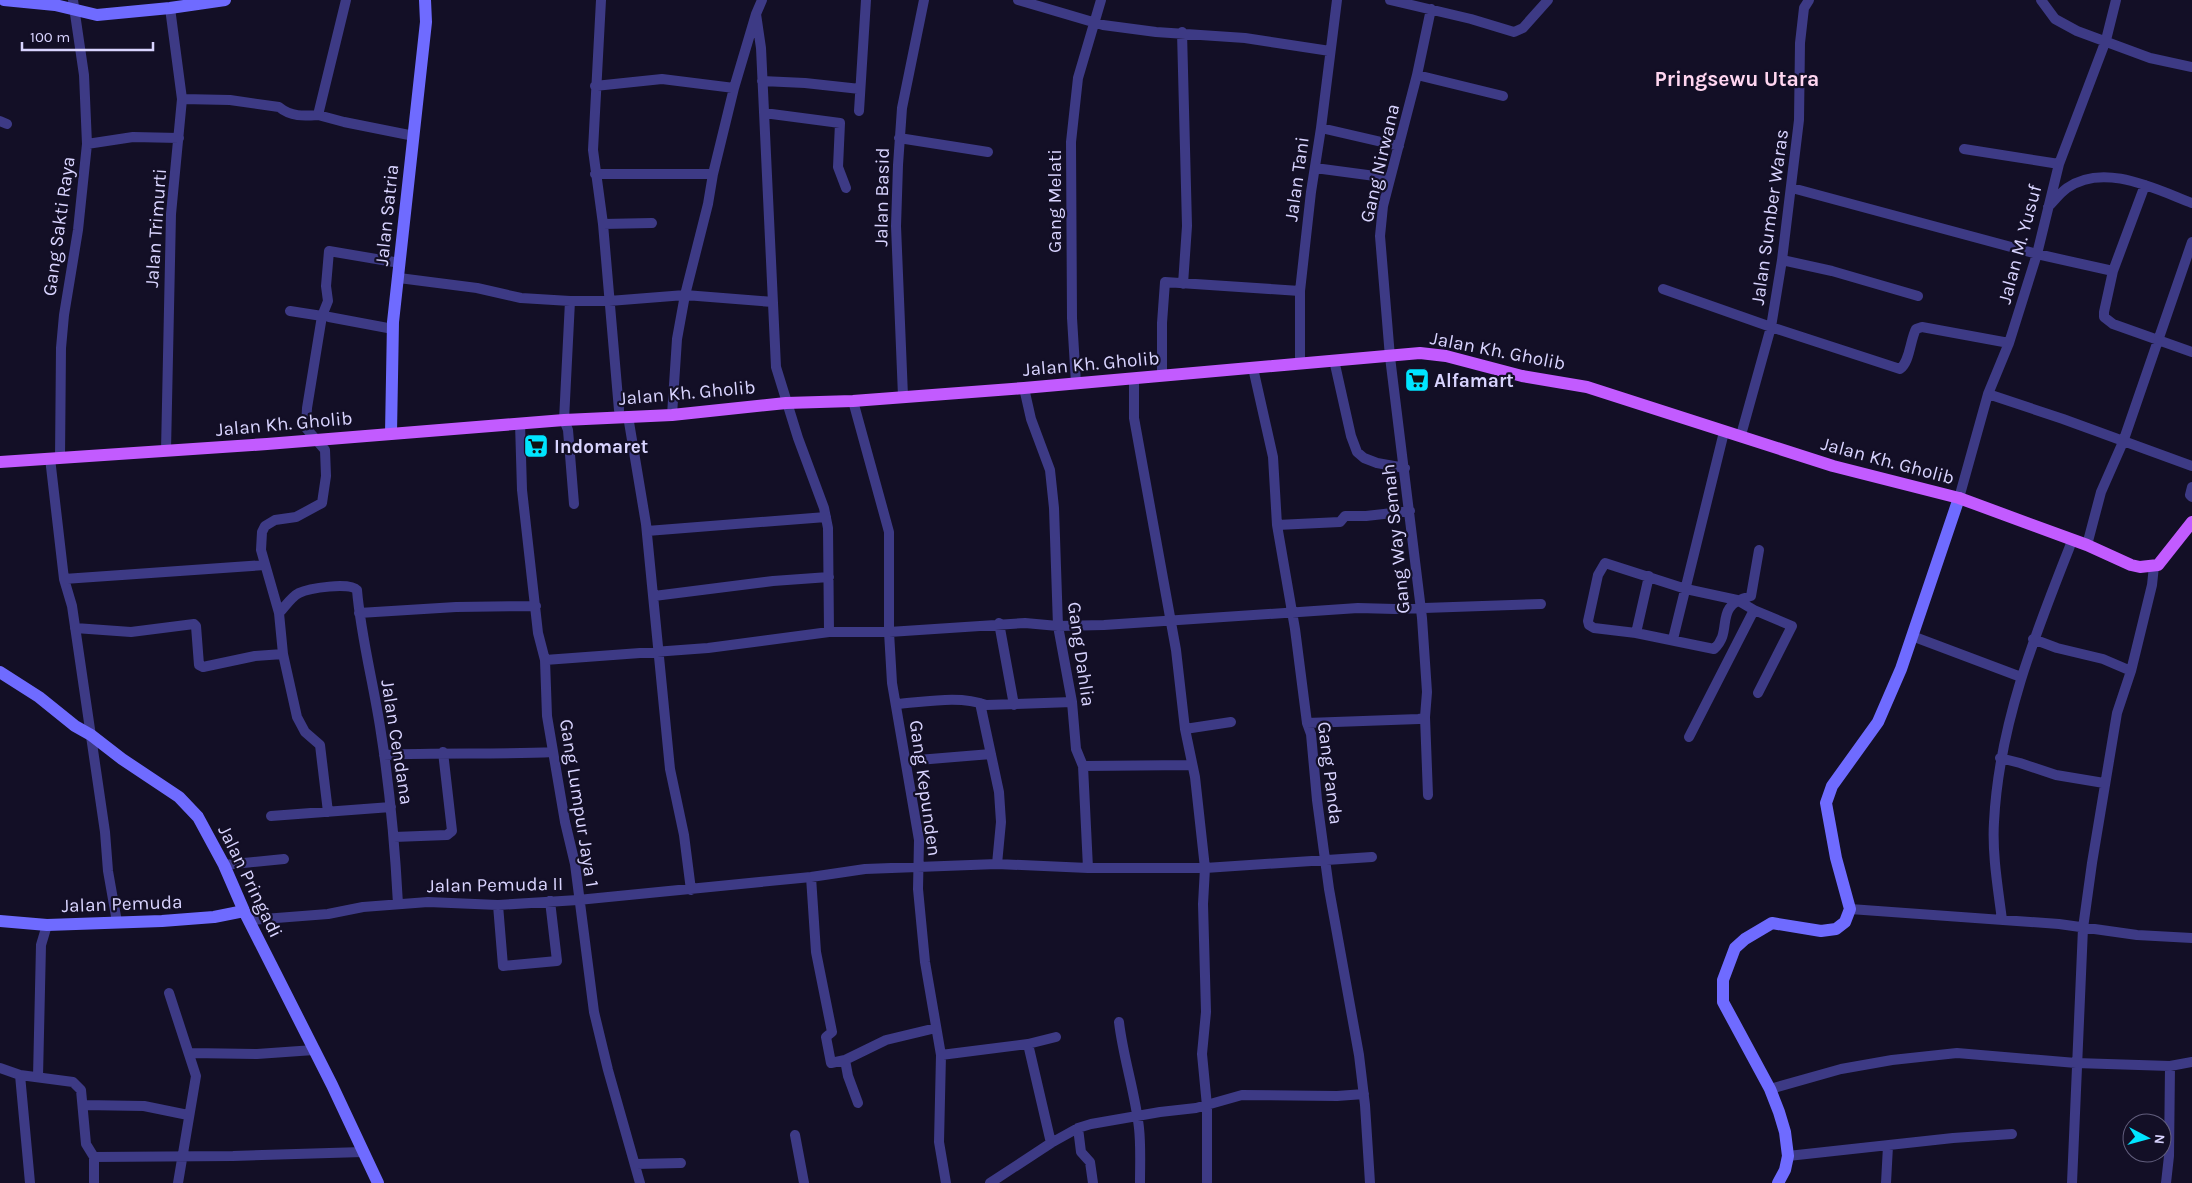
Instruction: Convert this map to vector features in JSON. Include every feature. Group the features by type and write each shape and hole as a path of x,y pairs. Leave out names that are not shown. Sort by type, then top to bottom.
{"main road":[{"name":"Jalan Kh. Gholib","path":"0,462 315,440 564,420 623,413 672,415 786,402 853,401 1024,388 1420,353 1446,356 1522,376 1586,387 1724,432 1741,435 1833,466 1959,498 2087,545 2131,565 2140,567 2154,566"},
{"path":"2154,566 2158,565 2165,557 2192,522"}],"street":[{"path":"4,0 73,5 97,15 170,8 225,0"},
{"path":"318,115 346,0"},
{"name":"Jalan Satria","path":"391,433 393,328 426,22 425,0"},
{"path":"601,0 593,150 604,224 609,301 623,413 647,531 670,769 684,835 692,890"},
{"path":"672,415 677,339 685,295 734,88 759,0"},
{"path":"860,111 866,0"},
{"name":"Jalan Basid","path":"903,396 896,226 899,138 902,108 924,0"},
{"path":"1018,0 1095,21 1103,26 1156,32 1182,32 1245,38 1330,51"},
{"name":"Gang Melati","path":"1076,384 1072,290 1071,142 1078,78 1101,0"},
{"name":"Jalan Tani","path":"1300,363 1300,292 1337,0"},
{"path":"1390,0 1431,9 1514,32 1523,28 1548,0"},
{"name":"Jalan Sumber Waras","path":"1741,435 1771,327 1782,260 1799,120 1800,43 1804,8 1808,0"},
{"path":"2040,0 2055,19 2064,25 2150,58 2192,67"},
{"name":"Jalan M. Yusuf","path":"1959,498 1988,394 2009,343 2037,254 2059,164 2106,40 2116,0"},
{"name":"Gang Sakti Raya","path":"73,5 84,75 87,144 78,230 63,323 55,458 64,579 72,606 105,832 108,870 117,922"},
{"name":"Jalan Trimurti","path":"166,451 171,214 182,98 170,8"},
{"name":"Gang Nirwana","path":"1390,357 1380,236 1390,178 1417,74 1431,9"},
{"path":"756,14 761,48 776,367 786,402 826,517 829,632"},
{"path":"1182,32 1187,226 1184,284"},
{"path":"1417,74 1503,96"},
{"path":"595,86 662,79 734,88"},
{"path":"762,81 805,83 860,89"},
{"path":"182,98 230,100 279,107 284,111 300,116 318,115 414,136"},
{"path":"764,114 840,123 838,167 846,188"},
{"path":"1321,128 1399,146"},
{"path":"87,144 133,137 179,138"},
{"path":"899,138 988,152"},
{"path":"1964,149 2059,164"},
{"path":"1315,168 1390,178"},
{"path":"596,174 632,172 713,174"},
{"path":"2047,208 2066,188 2093,178 2118,178 2145,185 2192,203"},
{"path":"2145,185 2113,271 2104,317 2113,324 2192,352"},
{"path":"1792,188 2037,254 2113,271"},
{"path":"604,224 652,223"},
{"path":"2087,545 2101,492 2123,442 2192,242"},
{"path":"328,812 320,745 305,732 297,717 283,654 279,613 261,550 262,532 265,526 275,520 296,517 322,503 325,485 325,450 306,428 306,422 328,301 326,286 329,251 400,262"},
{"path":"1782,260 1832,270 1918,296"},
{"path":"399,278 478,288 521,298 609,301 685,295 774,302"},
{"path":"1162,376 1162,323 1165,282 1243,286 1300,292"},
{"path":"1663,289 1900,369 1905,362 1916,329 1922,327 2009,343"},
{"path":"570,301 564,420 568,430 574,504"},
{"path":"290,311 393,328"},
{"name":"Gang Way Semah","path":"1390,357 1405,468 1426,658 1425,717 1428,795"},
{"path":"1334,360 1352,441 1358,452 1364,458 1377,463 1405,468"},
{"name":"Gang Panda","path":"1253,368 1273,457 1277,525 1292,613 1307,723 1311,734 1325,859 1349,991 1364,1094 1370,1183"},
{"path":"1134,378 1134,418 1172,621 1185,730 1192,765 1205,868 1203,904 1206,1012 1202,1054 1207,1106 1207,1183"},
{"name":"Gang Dahlia","path":"1024,388 1031,419 1050,470 1054,508 1058,626 1072,702 1076,749 1083,766 1088,868"},
{"path":"1988,394 2064,418 2123,442 2192,466"},
{"name":"Gang Kepunden","path":"853,401 889,532 887,568 888,632 892,683 919,840 920,868 918,889 925,962 941,1055 939,1142 946,1183"},
{"name":"Gang Lumpur Jaya 1","path":"520,423 522,490 538,633 544,660 544,683 553,752 575,864 578,900 594,1012 608,1070 640,1183"},
{"path":"1673,639 1724,432"},
{"path":"2192,487 2190,495 2192,497"},
{"path":"1778,1183 1785,1170 1788,1156 1785,1132 1770,1089 1722,1002 1723,980 1736,948 1745,939 1772,923 1821,931 1836,929 1845,922 1850,909 1836,858 1826,803 1832,786 1878,722 1901,669 1959,498"},
{"path":"1277,525 1340,522 1345,516 1366,516 1410,511"},
{"path":"647,531 826,517"},
{"path":"2002,920 1996,877 1994,823 2000,758 2021,677 2041,642 2072,541"},
{"path":"1758,693 1792,626 1754,610 1737,600 1686,589 1605,563 1598,575 1589,625 1594,628 1673,639 1714,649 1718,644 1728,608 1737,600 1751,596 1759,550"},
{"path":"64,579 265,564"},
{"path":"2072,1183 2083,928 2104,783 2117,713 2131,670 2152,585 2154,566"},
{"path":"1636,633 1649,576"},
{"path":"654,596 773,581 829,577"},
{"name":"Jalan Cendana","path":"279,613 297,594 304,591 324,587 355,587 357,590 359,613 384,755 394,837 398,904"},
{"path":"544,660 731,645 829,632 888,632 1025,622 1058,626 1172,621 1230,615 1358,608 1375,610 1541,604"},
{"path":"359,613 456,607 536,606"},
{"path":"1689,738 1754,610"},
{"path":"999,623 1014,705"},
{"path":"75,628 131,632 194,624 196,626 199,665 203,667 255,656 283,654"},
{"path":"1912,636 2021,677"},
{"path":"2041,642 2103,659 2131,670"},
{"name":"Jalan Pringadi","path":"0,672 39,697 75,726 91,735 122,759 179,797 198,817 332,1085 378,1183"},
{"path":"897,704 949,700 980,702 986,705 1072,702"},
{"path":"980,702 999,792 1001,822 997,864"},
{"path":"1307,723 1419,719 1425,717"},
{"path":"1185,730 1231,722"},
{"path":"384,755 443,752 504,755 553,752"},
{"path":"394,837 447,834 452,831 443,752"},
{"path":"906,761 990,754"},
{"path":"2000,758 2056,775 2104,783"},
{"path":"1083,766 1192,765"},
{"path":"271,816 390,807"},
{"name":"Jalan Pemuda II","path":"247,915 328,914 363,907 428,902 498,905 578,900 692,890 865,869 997,864 1088,868 1205,868 1372,857"},
{"path":"224,866 284,859"},
{"path":"811,877 816,952 832,1032 826,1036 831,1063 844,1060 886,1040 936,1028"},
{"path":"498,905 503,966 557,961 550,901"},
{"path":"1850,909 2059,924 2137,935 2192,938"},
{"name":"Jalan Pemuda","path":"0,921 47,925 247,915"},
{"path":"38,1077 41,944 47,925"},
{"path":"169,992 196,1076 178,1183"},
{"path":"1119,1022 1122,1049 1127,1062 1139,1128 1140,1183"},
{"path":"941,1055 1028,1044 1056,1037"},
{"path":"1028,1044 1051,1144"},
{"path":"190,1054 257,1054 314,1050"},
{"path":"1770,1089 1841,1069 1957,1053 2076,1063 2170,1066 2192,1062"},
{"path":"844,1060 858,1102"},
{"path":"2166,1183 2169,1156 2170,1066"},
{"path":"0,1068 20,1075 73,1082 81,1090 86,1144 94,1157 94,1183"},
{"path":"20,1075 30,1183"},
{"path":"990,1183 1078,1128 1108,1120 1207,1106 1242,1096 1337,1096 1364,1094"},
{"path":"83,1105 144,1106 188,1115"},
{"path":"1078,1128 1081,1152 1090,1162 1093,1183"},
{"path":"1788,1156 1953,1138 2012,1134"},
{"path":"795,1135 804,1183"},
{"path":"1886,1183 1888,1146"},
{"path":"94,1157 363,1152"},
{"path":"636,1164 681,1163"}],"place":[{"name":"Alfamart","path":"1417,380"},
{"name":"Indomaret","path":"536,446"}],"district":[{"name":"Pringsewu Utara","path":"1737,79"}]}
